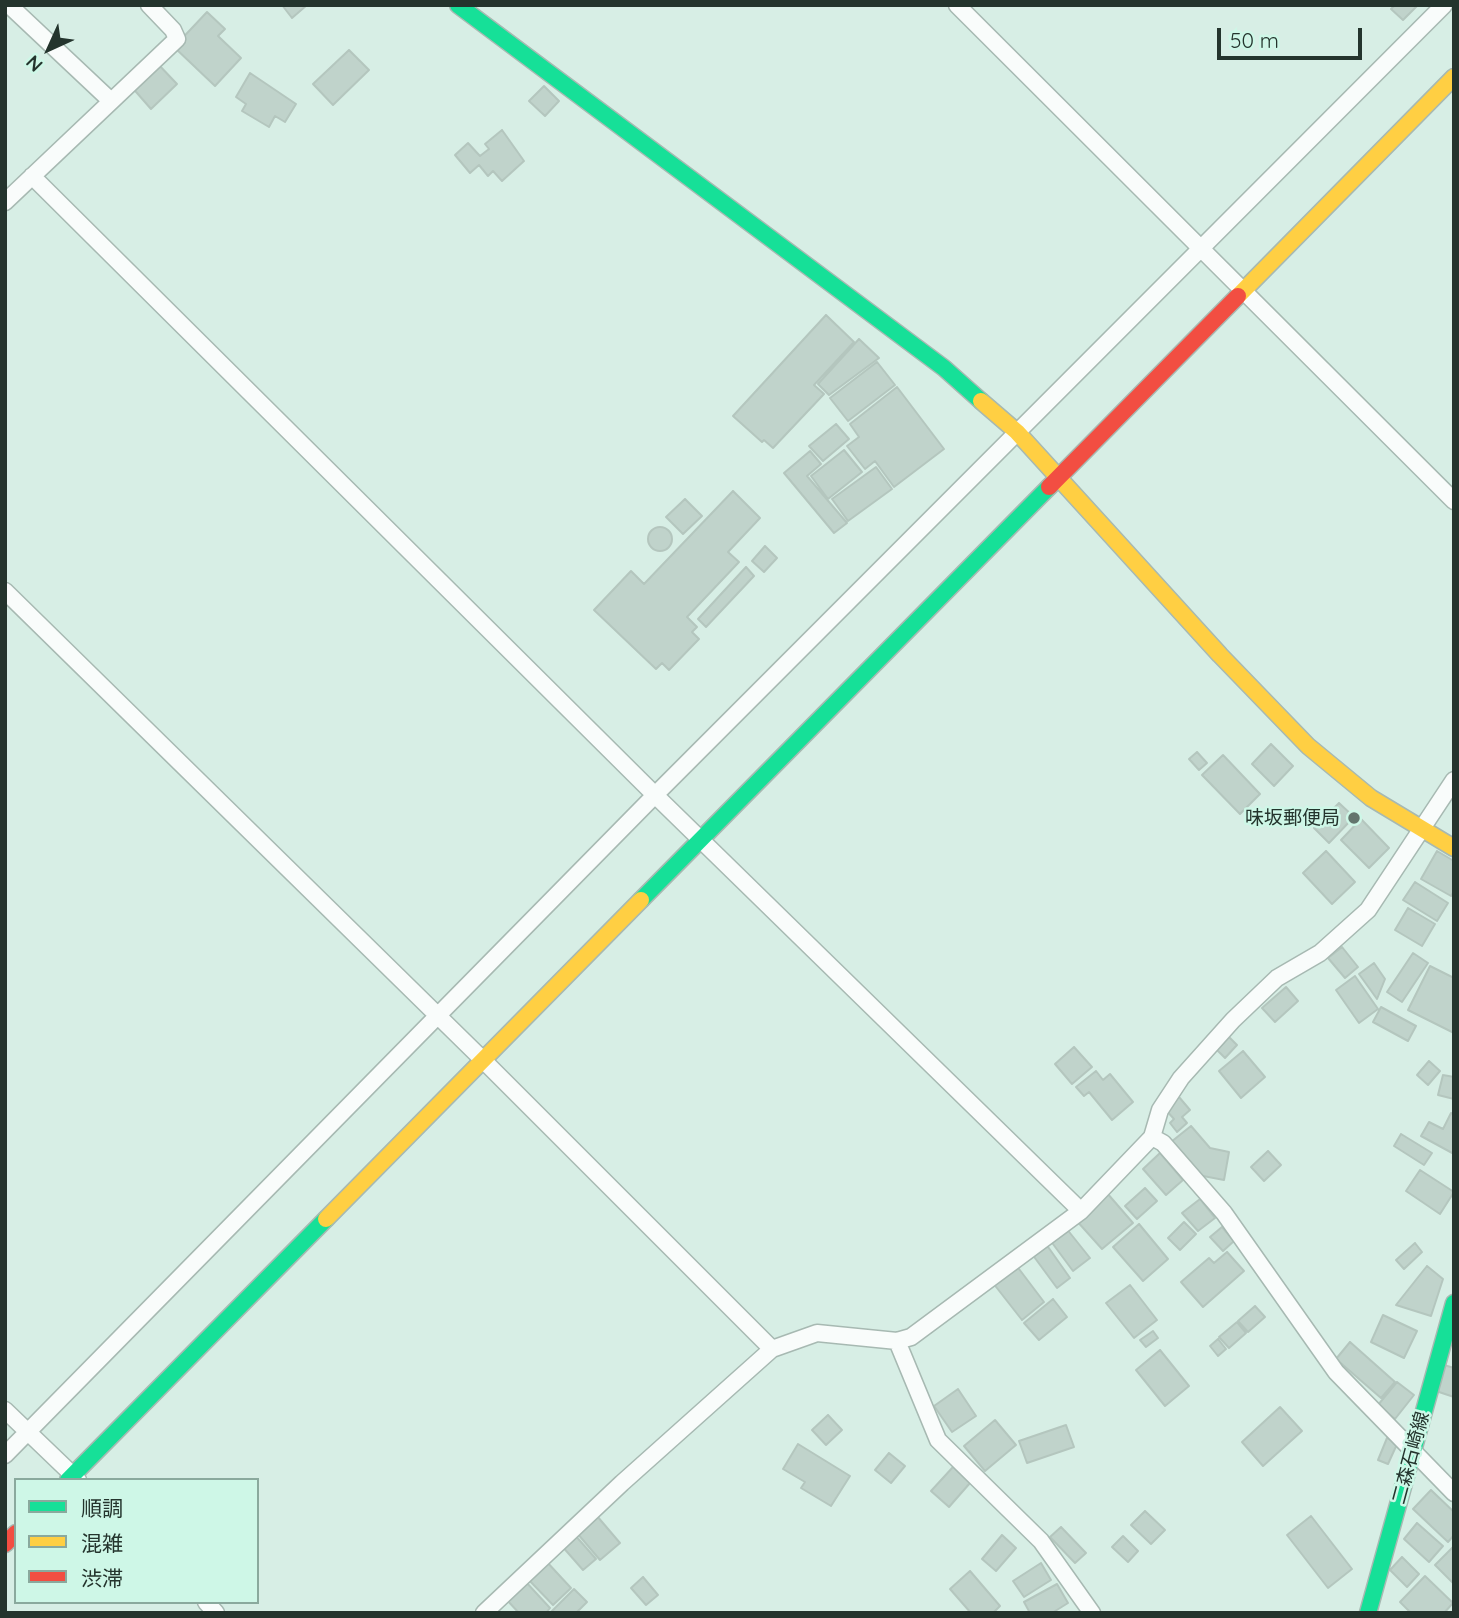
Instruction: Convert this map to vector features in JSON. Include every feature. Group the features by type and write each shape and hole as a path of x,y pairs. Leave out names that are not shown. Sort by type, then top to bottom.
{"street":[{"path":"9,5 111,101"},
{"path":"5,202 177,38 173,30 149,5"},
{"path":"458,5 944,368 1017,432 1220,655 1308,746 1371,798 1454,848"},
{"path":"957,5 1454,501"},
{"path":"5,1455 655,795 1444,5"},
{"path":"5,1410 73,1478 482,1059 1454,77"},
{"path":"32,176 655,795 1081,1211"},
{"path":"5,591 482,1059 772,1349"},
{"path":"484,1613 622,1483 772,1349 817,1334 897,1341 911,1337 1081,1211 1152,1136 1160,1110 1190,1066 1277,978 1320,953 1368,910 1454,780"},
{"path":"1152,1136 1163,1143 1224,1213 1336,1372 1454,1493"},
{"name":"二森石崎線","path":"1368,1613 1454,1303"},
{"path":"897,1341 938,1440 1041,1541 1092,1613"}],"building":[{"path":"282,5 307,5 292,18"},
{"path":"1395,5 1417,6 1403,20 1391,9"},
{"path":"207,12 225,29 218,36 241,58 215,86 174,47"},
{"path":"349,50 369,70 333,105 313,84"},
{"path":"157,63 177,84 151,109 130,85"},
{"path":"250,73 296,104 285,122 275,116 269,127 242,111 246,104 236,97"},
{"path":"544,86 559,101 545,116 529,101"},
{"path":"502,130 524,161 502,181 493,171 488,176 479,165 470,173 455,155 468,143 480,156 489,149 485,144"},
{"path":"826,315 854,342 814,385 824,394 773,448 764,440 762,442 733,416"},
{"path":"859,339 879,358 829,395 818,384"},
{"path":"877,362 895,385 848,421 830,398"},
{"path":"897,387 944,449 894,487 875,461 865,469 847,446 859,437 850,424"},
{"path":"836,424 849,439 823,461 809,446"},
{"path":"844,450 862,472 828,499 811,476"},
{"path":"810,451 821,464 807,476 847,523 834,533 784,473"},
{"path":"876,467 892,489 848,521 832,499"},
{"path":"733,491 760,518 728,552 739,562 687,617 697,627 692,632 699,639 669,670 662,663 656,669 594,610 631,571 644,584"},
{"path":"685,499 702,516 683,534 666,517"},
{"path":"660,527 671,534 672,539 665,550 660,551 649,544 648,539 655,528"},
{"path":"765,546 777,558 764,572 752,561"},
{"path":"746,567 754,576 706,627 698,619"},
{"path":"1271,744 1293,766 1274,786 1252,764"},
{"path":"1197,752 1207,763 1199,770 1189,759"},
{"path":"1223,755 1260,794 1240,814 1202,775"},
{"path":"1339,803 1354,817 1329,843 1314,828"},
{"path":"1361,819 1389,848 1369,868 1341,840"},
{"path":"1326,851 1355,882 1332,904 1303,873"},
{"path":"1437,851 1454,861 1454,891 1451,896 1421,879"},
{"path":"1415,882 1448,903 1437,921 1403,900"},
{"path":"1408,908 1435,924 1422,946 1395,930"},
{"path":"1342,947 1358,967 1345,978 1328,958"},
{"path":"1413,953 1428,963 1402,1002 1387,992"},
{"path":"1374,963 1385,979 1377,999 1359,974"},
{"path":"1430,966 1454,978 1454,1033 1408,1010"},
{"path":"1355,976 1378,1009 1359,1023 1336,990"},
{"path":"1286,987 1298,1001 1275,1022 1262,1008"},
{"path":"1381,1007 1416,1026 1408,1041 1373,1022"},
{"path":"1229,1037 1237,1045 1225,1058 1217,1050"},
{"path":"1074,1047 1092,1067 1072,1084 1055,1064"},
{"path":"1243,1051 1265,1077 1241,1098 1219,1071"},
{"path":"1429,1061 1440,1071 1428,1085 1417,1075"},
{"path":"1096,1071 1103,1080 1110,1074 1133,1102 1112,1120 1089,1092 1084,1096 1076,1087"},
{"path":"1443,1075 1454,1077 1454,1099 1438,1095"},
{"path":"1179,1097 1190,1110 1182,1117 1187,1123 1177,1132 1170,1123 1174,1119 1165,1109"},
{"path":"1451,1113 1454,1114 1454,1154 1421,1136 1429,1122 1443,1129"},
{"path":"1191,1126 1210,1148 1229,1152 1224,1180 1198,1175 1171,1142"},
{"path":"1401,1134 1432,1153 1424,1165 1394,1146"},
{"path":"1268,1151 1281,1165 1264,1181 1251,1167"},
{"path":"1160,1153 1183,1180 1166,1195 1143,1169"},
{"path":"1420,1170 1454,1192 1440,1214 1406,1191"},
{"path":"1145,1188 1157,1201 1137,1219 1125,1206"},
{"path":"1107,1193 1133,1223 1102,1249 1076,1220"},
{"path":"1200,1199 1215,1218 1198,1231 1182,1213"},
{"path":"1184,1222 1196,1234 1180,1250 1168,1238"},
{"path":"1139,1224 1168,1259 1143,1281 1113,1247"},
{"path":"1222,1227 1234,1241 1223,1251 1210,1237"},
{"path":"1066,1228 1090,1258 1073,1271 1050,1240"},
{"path":"1415,1243 1422,1252 1404,1269 1396,1260"},
{"path":"1046,1244 1070,1278 1057,1288 1032,1254"},
{"path":"1227,1252 1244,1271 1203,1307 1181,1282 1209,1258 1214,1263"},
{"path":"1016,1265 1044,1302 1022,1320 993,1283"},
{"path":"1427,1266 1443,1279 1431,1316 1396,1305"},
{"path":"1130,1285 1157,1320 1134,1338 1106,1303"},
{"path":"1053,1299 1067,1317 1039,1340 1024,1323"},
{"path":"1255,1306 1265,1317 1248,1332 1238,1321"},
{"path":"1383,1315 1417,1331 1404,1358 1371,1342"},
{"path":"1237,1322 1246,1333 1229,1348 1219,1337"},
{"path":"1153,1331 1158,1338 1146,1347 1140,1340"},
{"path":"1218,1339 1226,1349 1218,1356 1210,1346"},
{"path":"1350,1342 1395,1382 1381,1398 1336,1359"},
{"path":"1160,1350 1189,1386 1165,1406 1136,1370"},
{"path":"1444,1365 1454,1368 1454,1397 1436,1391"},
{"path":"1397,1382 1414,1395 1395,1419 1378,1405"},
{"path":"958,1389 976,1416 952,1432 934,1406"},
{"path":"1280,1407 1302,1431 1263,1466 1242,1442"},
{"path":"828,1415 842,1430 826,1445 812,1430"},
{"path":"995,1420 1016,1445 985,1471 964,1446"},
{"path":"1066,1425 1074,1447 1027,1463 1019,1441"},
{"path":"1387,1438 1398,1442 1388,1464 1378,1460"},
{"path":"798,1444 850,1476 831,1506 801,1488 805,1482 783,1469"},
{"path":"889,1453 905,1466 891,1483 875,1470"},
{"path":"953,1467 970,1483 949,1507 931,1491"},
{"path":"1431,1490 1454,1512 1454,1535 1448,1542 1413,1509"},
{"path":"1145,1511 1165,1530 1151,1544 1131,1525"},
{"path":"597,1516 620,1543 600,1560 577,1533"},
{"path":"1311,1516 1352,1569 1328,1588 1287,1535"},
{"path":"1417,1523 1443,1546 1429,1562 1404,1539"},
{"path":"1061,1527 1086,1553 1075,1563 1050,1537"},
{"path":"574,1534 596,1559 583,1570 561,1545"},
{"path":"1002,1535 1016,1548 996,1571 982,1559"},
{"path":"1123,1536 1138,1551 1128,1562 1112,1547"},
{"path":"1454,1546 1454,1584 1435,1565"},
{"path":"1402,1557 1419,1574 1407,1587 1390,1570"},
{"path":"546,1561 571,1588 553,1605 527,1578"},
{"path":"1041,1563 1051,1580 1024,1597 1013,1581"},
{"path":"970,1571 1000,1606 993,1613 971,1613 950,1589"},
{"path":"1425,1576 1453,1603 1444,1613 1411,1613 1400,1602"},
{"path":"643,1577 658,1595 646,1605 631,1588"},
{"path":"525,1581 550,1608 546,1613 519,1613 506,1599"},
{"path":"1057,1584 1068,1603 1052,1613 1030,1613 1024,1602"},
{"path":"574,1589 587,1602 576,1613 550,1613"}],"traffic: fast":[{"path":"458,5 944,368 981,401"},
{"path":"641,900 1049,487"},
{"path":"70,1478 326,1219"},
{"path":"1368,1613 1454,1303"}],"traffic: slow":[{"path":"1238,296 1454,77"},
{"path":"981,401 1017,432 1220,655 1308,746 1371,798 1454,848"},
{"path":"326,1219 641,900"}],"traffic: jam":[{"path":"1049,487 1238,296"},
{"path":"5,1544 14,1535"}],"place":[{"name":"味坂郵便局","path":"1354,818"}]}
